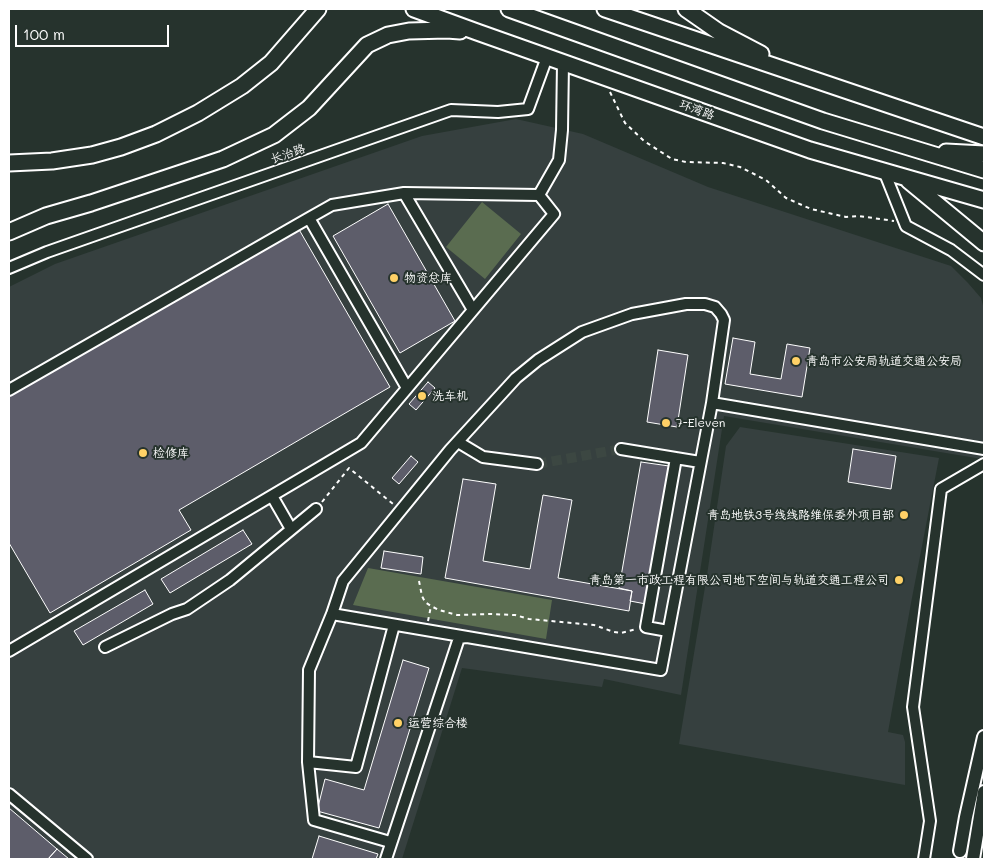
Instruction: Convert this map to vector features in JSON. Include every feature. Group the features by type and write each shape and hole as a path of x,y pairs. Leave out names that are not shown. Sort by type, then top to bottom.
{"highway":[{"path":"9,163 52,161 92,156 156,134 198,113 242,86 271,63 318,9"},
{"name":"环湾路","path":"414,9 810,150 984,200"},
{"path":"509,9 823,121 984,170"},
{"path":"605,9 984,137"},
{"path":"686,9 719,32 800,75"},
{"path":"9,232 46,216 223,159 274,135 309,108 367,45 388,34 409,31 447,30 477,32"},
{"path":"916,149 984,154"},
{"path":"904,177 984,243"}],"main road":[{"path":"959,855 984,737"},
{"path":"973,859 984,792"}],"street":[{"name":"长治路","path":"9,268 46,252 451,110 498,112 528,109 547,57"},
{"path":"539,195 559,160 562,130 563,63"},
{"path":"884,171 906,226 951,250 984,275"},
{"path":"9,390 332,206 404,194 539,195"},
{"path":"404,194 473,310"},
{"path":"9,652 360,443 554,214 539,195"},
{"path":"309,218 407,388"},
{"path":"332,614 661,670 712,403 724,320 716,307 705,304 686,304 632,314 582,332 538,360 516,378 458,442 343,581 332,614 309,670 308,762 314,820 390,842"},
{"path":"712,403 984,449"},
{"path":"458,442 483,457 537,464"},
{"path":"621,449 700,462"},
{"path":"668,631 646,627 676,458"},
{"path":"924,859 930,821 913,708 940,489 984,464"},
{"path":"272,496 291,529"},
{"path":"105,647 172,614 187,609 230,580 316,509"},
{"path":"308,762 356,768 394,625"},
{"path":"386,859 390,842 459,638 466,637"},
{"path":"9,794 87,859"}],"path":[{"path":"602,76 625,122 644,141 672,159 686,162 723,163 740,167 766,180 786,198 811,209 846,217 859,216 890,220 906,226"},
{"path":"316,509 349,468 392,504"},
{"path":"419,582 425,602 439,610 457,614 508,614 529,619 594,625 614,632 646,627"},
{"path":"426,630 430,606"}],"shaded area":[{"path":"516,119 583,134 708,187 951,266 981,298 984,309 984,446 982,459 724,416 681,695 604,679 602,687 462,668 402,859 9,859 9,287 55,264 422,136"},
{"path":"740,427 939,458 888,732 903,735 905,742 905,785 679,744 726,446"}],"green space":[{"path":"482,202 521,234 485,279 446,247"},
{"path":"368,568 552,600 546,639 353,605"}],"building":[{"name":"物资总库","path":"388,204 455,321 400,353 333,236"},
{"name":"检修库","path":"297,226 390,387 179,510 191,530 50,613 9,543 9,396"},
{"name":"青岛市公安局轨道交通公安局","path":"733,338 755,342 750,374 781,379 787,344 810,348 802,397 725,384"},
{"path":"658,350 688,355 677,427 647,422"},
{"name":"洗车机","path":"428,382 435,388 416,410 409,404"},
{"path":"853,449 896,456 891,489 848,482"},
{"path":"411,456 418,462 399,484 392,478"},
{"path":"641,462 669,466 646,604 630,601 632,591 619,588"},
{"path":"463,479 496,484 483,561 530,569 543,495 572,500 558,578 632,591 629,611 445,578"},
{"path":"243,530 252,544 170,593 161,579"},
{"path":"384,551 423,557 421,574 381,568"},
{"path":"145,590 153,604 83,645 74,631"},
{"name":"运营综合楼","path":"403,660 429,668 379,828 317,811 325,779 364,790"},
{"path":"9,808 57,849 48,859 9,859"},
{"path":"319,836 378,854 376,859 312,859"},
{"path":"57,849 69,859 48,859"}],"tunnel":[{"path":"537,464 621,449"}],"place":[{"name":"物资总库","path":"394,278"},
{"name":"青岛市公安局轨道交通公安局","path":"796,361"},
{"name":"洗车机","path":"422,396"},
{"name":"7-Eleven","path":"666,423"},
{"name":"检修库","path":"143,453"},
{"name":"青岛地铁3号线线路维保委外项目部","path":"904,515"},
{"name":"青岛第一市政工程有限公司地下空间与轨道交通工程公司","path":"899,580"},
{"name":"运营综合楼","path":"398,723"}]}
